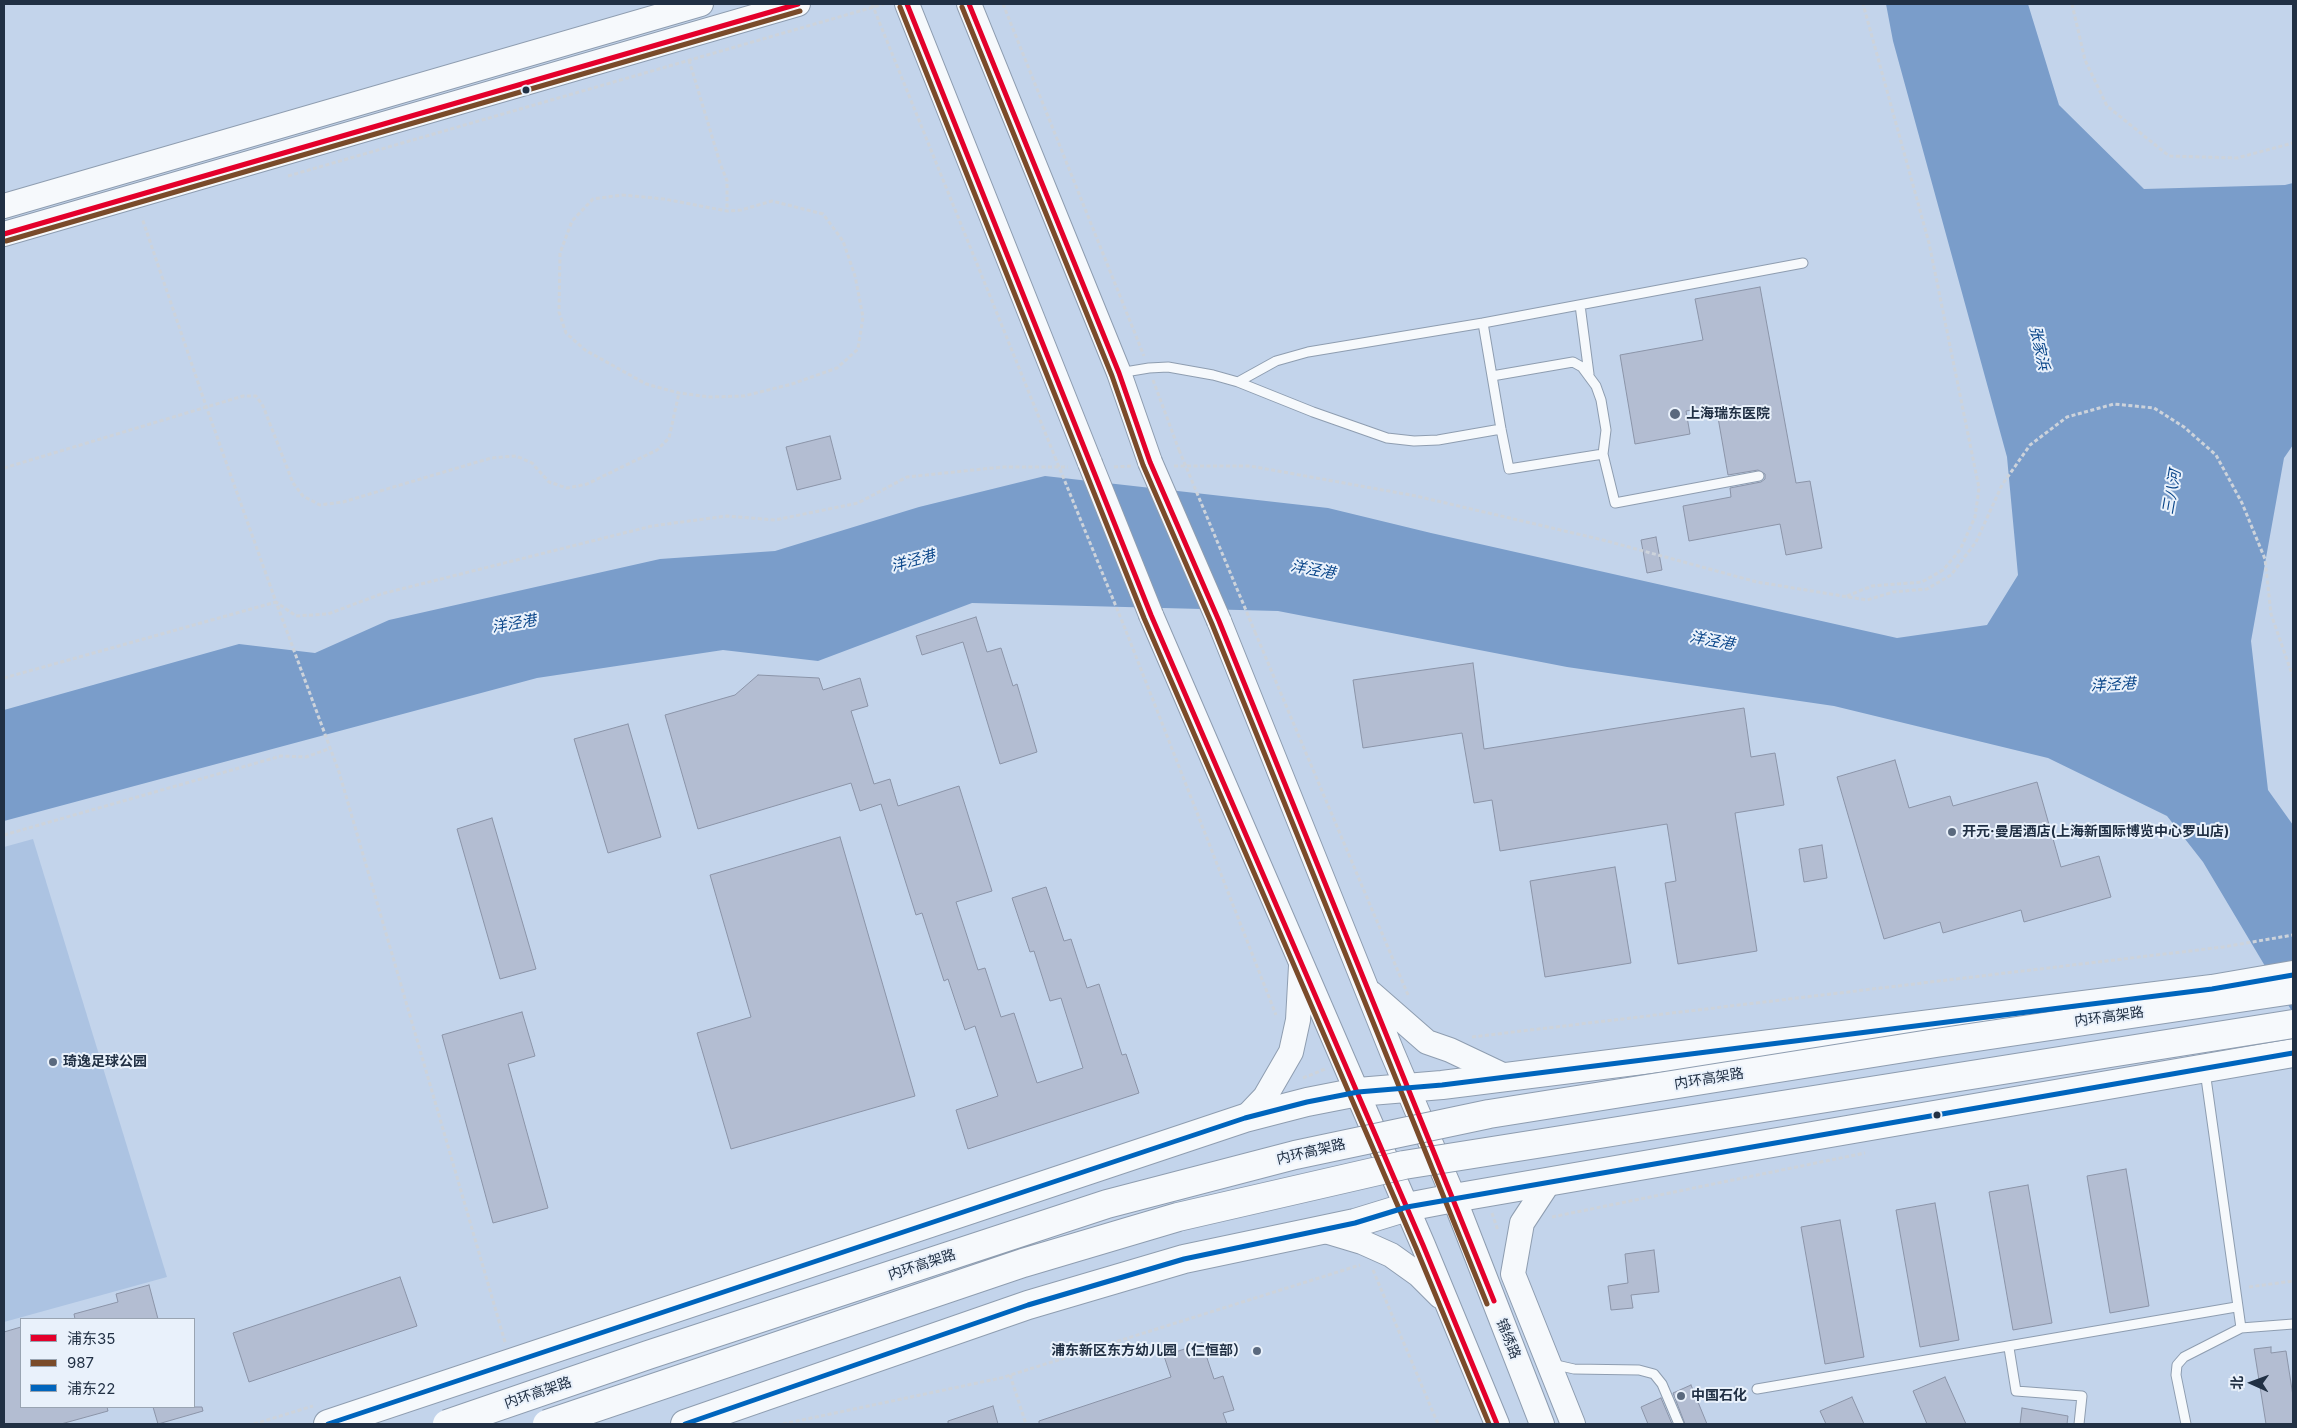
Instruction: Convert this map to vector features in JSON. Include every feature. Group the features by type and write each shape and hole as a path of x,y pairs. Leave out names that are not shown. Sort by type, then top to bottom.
{"main road":[{"path":"4,206 701,4"},
{"path":"4,234 798,4"},
{"path":"906,4 1152,615 1358,1092 1497,1424"},
{"name":"锦绣路","path":"968,4 1119,374 1154,465 1454,1198 1466,1233 1542,1424"},
{"path":"1245,1118 1265,1097 1291,1052 1298,1020 1301,962"},
{"path":"328,1424 1245,1118 1358,1092 1507,1077 2212,989 2293,975"},
{"path":"1368,990 1427,1042 1450,1050 1507,1077"},
{"name":"内环高架路","path":"447,1424 657,1352 1107,1204 1295,1155 1499,1113 1936,1042 2293,990"},
{"path":"547,1424 1023,1263 1187,1215 1404,1165 2293,1024"},
{"path":"685,1424 1028,1306 1184,1259 1355,1223 1407,1207 2293,1053"},
{"path":"1549,1182 1522,1223 1513,1274 1573,1424"},
{"path":"1322,1230 1362,1242 1391,1255 1420,1275 1448,1305"}],"lane":[{"path":"1238,382 1276,361 1308,352 1483,323 1803,263"},
{"path":"1580,305 1589,374 1601,400 1606,430 1604,454 1615,503 1759,476"},
{"path":"1483,323 1501,429 1510,469 1604,454"},
{"path":"1492,376 1573,362 1586,354"},
{"path":"1573,362 1589,374"},
{"path":"1119,374 1148,368 1187,370 1238,382 1313,412 1387,438 1414,441 1438,440 1501,429"},
{"path":"2205,1069 2236,1307 2241,1328"},
{"path":"1757,1389 2009,1348 2236,1307"},
{"path":"2186,1424 2176,1375 2177,1365 2184,1357 2241,1328 2293,1324"},
{"path":"2009,1348 2016,1391 2082,1396 2079,1424"},
{"path":"1550,1363 1574,1369 1638,1370 1654,1374 1662,1384 1679,1424"}],"path":[{"path":"872,4 1126,631"},
{"path":"1003,4 1148,368 1178,450 1408,997"},
{"path":"1846,597 1872,586 1922,582 1943,570 1960,550 1975,517 1979,488 1929,243 1863,4"},
{"path":"2072,4 2086,60 2107,106 2169,156 2237,158 2293,143"},
{"path":"682,37 720,164 727,181 727,211"},
{"path":"630,196 664,199 727,211 741,210 772,201 823,214 843,241 855,276 863,317 858,348 837,368 792,384 744,396 710,397 679,393 646,384 586,350 566,333 559,312 560,253 572,221 593,200 630,196"},
{"path":"142,218 206,406 339,772 506,1345"},
{"path":"4,468 206,406 243,396 256,396 263,406 293,483 303,496 320,505 343,502 491,458 516,456 532,463 549,482 567,488 587,484 657,450 670,438 679,393"},
{"path":"276,602 296,616 328,614 381,594 652,526 727,516 775,520 858,503 908,477 1002,467 1091,465 1250,466 1416,496 1603,540 1757,582 1867,600 1893,592 1927,589 1951,575 1976,542 2002,485 2030,445 2067,417 2114,404 2154,408 2184,427 2216,455 2242,503 2265,559 2271,614 2293,677"},
{"path":"4,678 276,602"},
{"path":"4,835 281,756 306,757 331,748"},
{"path":"1467,1038 2223,947 2293,935"},
{"path":"1466,1233 1496,1227"},
{"path":"783,1424 1010,1375 1391,1255"},
{"path":"2235,1288 2293,1281"},
{"path":"1010,1375 1026,1424"}],"shaded area":[{"name":"琦逸足球公园","path":"33,839 167,1277 4,1322 4,847"}],"water":[{"path":"1886,4 2028,4 2059,105 2144,189 2285,185 2293,183 2293,445 2284,458 2251,641 2268,790 2293,825 2293,1013 2203,862 2167,816 2048,758 1834,706 1567,667 1278,611 972,603 818,661 723,650 537,678 4,821 4,710 239,644 315,653 389,620 660,559 775,551 919,507 1045,476 1328,508 1897,638 1987,625 2018,575 2007,457 1893,41"}],"building":[{"path":"1760,287 1796,483 1810,481 1822,548 1786,555 1780,524 1689,541 1683,506 1731,497 1730,488 1761,482 1765,479 1765,474 1758,470 1728,475 1716,406 1686,411 1690,434 1635,444 1620,355 1703,340 1695,299"},
{"path":"830,436 841,479 797,490 786,447"},
{"path":"1656,537 1662,570 1647,573 1641,540"},
{"path":"976,617 987,652 1001,648 1013,686 1017,684 1037,752 1000,764 963,642 922,655 916,636"},
{"path":"1473,663 1484,749 1744,708 1751,757 1775,753 1784,805 1735,813 1757,951 1678,964 1665,883 1676,881 1667,824 1500,851 1492,800 1474,803 1462,733 1363,748 1353,680"},
{"path":"758,675 819,678 823,690 860,678 868,706 851,711 874,784 890,779 898,806 959,786 992,891 956,902 978,970 985,968 1001,1017 1014,1013 1037,1083 1083,1068 1061,998 1050,1001 1034,951 1030,952 1012,898 1046,887 1064,941 1071,939 1087,988 1099,984 1122,1055 1126,1054 1139,1093 968,1149 956,1110 998,1096 975,1026 965,1030 948,979 944,981 922,913 916,915 881,804 860,811 851,783 698,829 665,715 735,695"},
{"path":"628,724 661,837 608,853 574,739"},
{"name":"开元·曼居酒店(上海新国际博览中心罗山店)","path":"1895,760 1909,808 1950,796 1953,806 2037,782 2061,867 2099,856 2111,897 2024,922 2021,910 1943,933 1940,922 1884,939 1837,777"},
{"path":"492,818 536,969 500,979 457,829"},
{"path":"840,837 915,1096 731,1149 697,1033 751,1017 710,875"},
{"path":"1822,845 1827,878 1804,882 1799,849"},
{"path":"1615,867 1631,963 1545,977 1530,881"},
{"path":"522,1012 535,1056 508,1064 548,1208 493,1223 442,1035"},
{"path":"2126,1169 2149,1306 2110,1313 2087,1176"},
{"path":"2028,1185 2052,1323 2013,1330 1989,1192"},
{"path":"1935,1203 1959,1340 1920,1347 1896,1210"},
{"path":"1840,1220 1864,1357 1825,1364 1801,1227"},
{"path":"1654,1250 1659,1292 1631,1295 1633,1308 1611,1310 1608,1286 1628,1283 1625,1254"},
{"path":"400,1277 417,1326 249,1382 233,1333"},
{"path":"149,1285 158,1318 75,1318 74,1314 118,1302 116,1294"},
{"path":"20,1327 20,1408 107,1408 108,1411 61,1424 4,1424 4,1332"},
{"path":"1202,1343 1214,1379 1223,1376 1234,1410 1223,1413 1227,1424 1039,1424 1039,1421 1171,1377 1164,1356"},
{"path":"2271,1347 2271,1353 2286,1351 2293,1396 2293,1424 2266,1424 2254,1349"},
{"path":"1945,1377 1966,1424 1927,1424 1913,1391"},
{"path":"1691,1385 1707,1424 1685,1424 1673,1393"},
{"path":"1852,1397 1864,1424 1826,1424 1820,1411"},
{"path":"1661,1398 1672,1424 1648,1424 1641,1407"},
{"path":"993,1406 998,1424 948,1424 948,1421"},
{"path":"202,1407 203,1411 158,1424 153,1408"},
{"path":"2022,1408 2068,1416 2067,1424 2020,1424"}],"transit line":[{"name":"浦东35","path":"4,234 798,4"},
{"name":"浦东35","path":"907,4 1151,615 1423,1245 1497,1424"},
{"name":"浦东35","path":"969,4 1119,373 1150,462 1219,621 1494,1301"},
{"name":"987","path":"900,7 1144,618 1416,1248 1489,1424"},
{"name":"987","path":"962,7 1112,376 1143,465 1212,624 1487,1304"},
{"name":"987","path":"6,241 800,11"},
{"name":"浦东22","path":"328,1424 1245,1118 1307,1102 1358,1092 1442,1085 2212,989 2293,975"},
{"name":"浦东22","path":"685,1424 1028,1305 1184,1259 1355,1223 1407,1207 2293,1053"}],"place":[{"name":"上海瑞东医院","path":"1675,414"},
{"name":"开元·曼居酒店(上海新国际博览中心罗山店)","path":"1952,832"},
{"name":"琦逸足球公园","path":"53,1062"},
{"name":"浦东新区东方幼儿园（仁恒部）","path":"1257,1351"},
{"name":"中国石化","path":"1681,1396"}],"water label":[{"name":"张家浜","path":"2039,348"},
{"name":"三八河","path":"2172,492"},
{"name":"洋泾港","path":"913,561"},
{"name":"洋泾港","path":"1313,570"},
{"name":"洋泾港","path":"514,624"},
{"name":"洋泾港","path":"1712,641"},
{"name":"洋泾港","path":"2113,685"}]}
